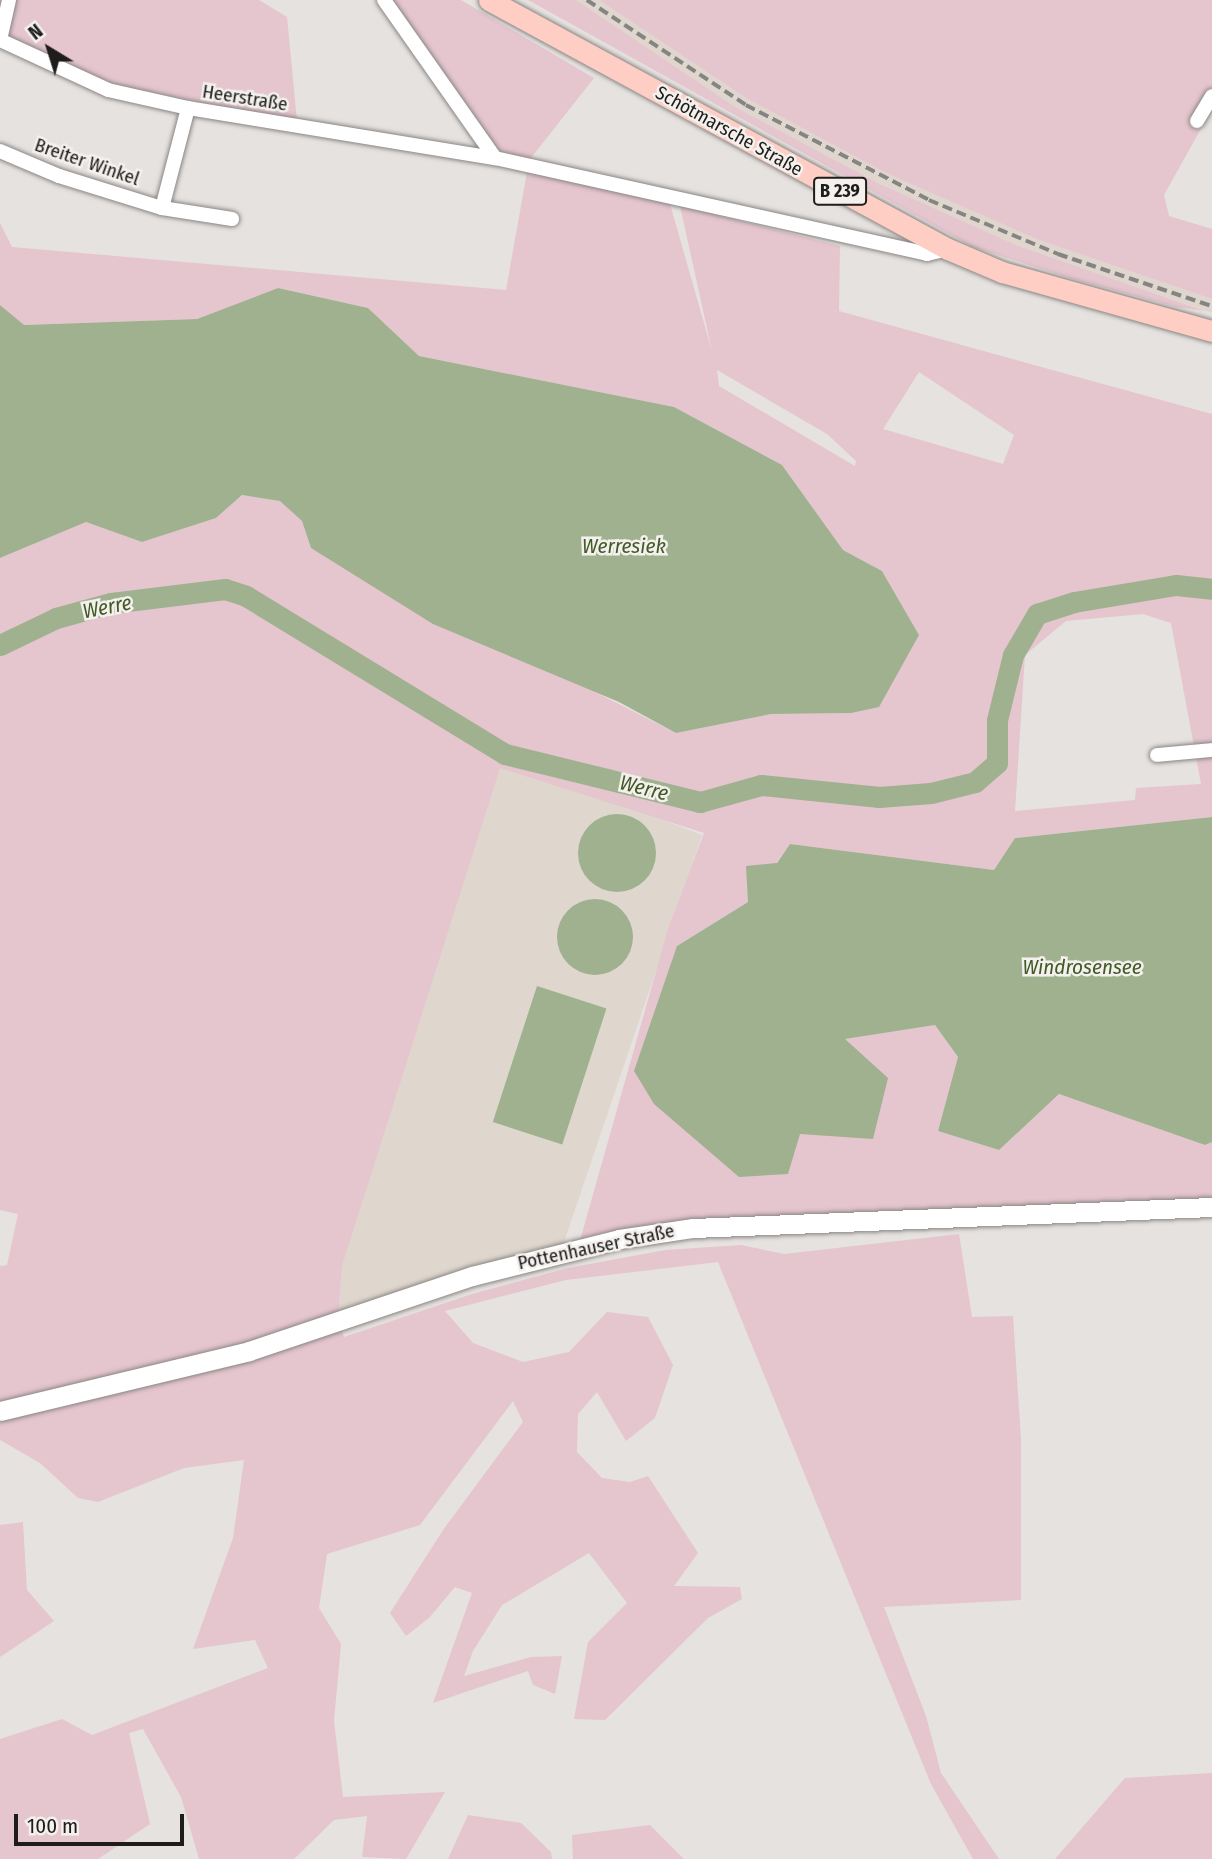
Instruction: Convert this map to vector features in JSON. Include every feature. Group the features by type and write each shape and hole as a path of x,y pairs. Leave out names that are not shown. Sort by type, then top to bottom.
{"main road":[{"name":"Schötmarsche Straße","path":"489,0 948,249 1002,272 1212,331"}],"street":[{"path":"0,40 9,0"},
{"path":"384,0 495,158"},
{"name":"Heerstraße","path":"0,40 108,90 188,108 495,158 927,254 948,249"},
{"path":"1197,121 1212,96"},
{"name":"Breiter Winkel","path":"162,208 188,108"},
{"name":"Breiter Winkel","path":"0,151 59,176 162,208 232,219"},
{"path":"1157,755 1212,750"},
{"name":"Pottenhauser Straße","path":"0,1411 249,1351 472,1276 619,1239 693,1228 1212,1207"}],"shaded area":[{"path":"0,0 259,0 287,17 297,121 112,85 0,33"},
{"path":"392,0 461,0 594,78 527,163 498,150"},
{"path":"528,0 576,0 737,108 880,184 1016,245 1205,311 1176,307 1073,279 973,247"},
{"path":"576,0 599,0 746,98 886,173 1039,240 1212,299 1212,313 1016,245 880,184 737,108"},
{"path":"599,0 1212,0 1212,109 1164,195 1169,216 1212,229 1212,299 1039,240 886,173 746,98"},
{"path":"527,172 670,204 712,351 680,206 840,246 839,311 1212,414 1212,817 1015,838 994,870 790,844 748,902 677,946 800,1134 844,1039 935,1025 958,1057 938,1131 999,1150 1059,1094 1205,1145 1212,1142 1212,1204 579,1244 668,929 704,833 500,768 342,1266 338,1319 344,1337 472,1294 568,1268 665,1250 741,1245 784,1254 959,1234 972,1317 1013,1316 1021,1439 1021,1600 884,1607 926,1716 941,1773 999,1859 973,1859 931,1784 718,1262 566,1280 445,1311 473,1343 523,1362 569,1352 607,1312 648,1317 673,1365 655,1418 626,1441 597,1392 578,1414 577,1452 602,1478 630,1482 648,1476 698,1553 674,1586 740,1587 742,1599 708,1618 605,1720 574,1719 588,1642 627,1603 589,1553 502,1605 473,1651 464,1676 531,1657 562,1656 555,1694 533,1685 528,1671 433,1703 472,1593 455,1587 429,1618 406,1636 390,1613 443,1530 523,1422 513,1401 420,1525 327,1554 319,1608 341,1644 334,1721 343,1797 445,1792 406,1859 362,1857 367,1816 334,1820 294,1859 199,1859 181,1797 143,1729 129,1733 150,1824 98,1859 0,1859 0,1739 62,1719 92,1735 268,1668 255,1640 193,1649 233,1538 244,1460 184,1468 98,1502 78,1498 40,1463 0,1440 0,1266 7,1265 18,1214 0,1210 0,558 86,522 142,542 216,518 242,495 281,501 302,521 311,548 676,733 771,714 851,713 919,635 882,571 843,550 782,465 674,407 419,356 368,308 278,288 197,319 23,325 0,305 0,223 12,247 506,290","holes":["717,370 827,434 856,461 855,466 719,386","919,372 1014,435 1003,464 883,429","1143,614 1171,623 1201,784 1136,788 1135,800 1015,811 1025,655 1066,621"]},
{"path":"495,756 702,835 563,1245 338,1319 342,1266"},
{"path":"23,1522 27,1590 54,1621 0,1657 0,1525"},
{"path":"1212,1773 1212,1859 1055,1859 1125,1778"},
{"path":"468,1815 521,1823 551,1852 552,1859 448,1859"},
{"path":"650,1825 684,1859 573,1859 572,1835"}],"water":[{"name":"Werresiek","path":"278,288 368,308 419,356 674,407 782,465 843,550 882,571 919,635 879,707 851,713 771,714 676,733 619,702 433,624 311,548 302,521 280,501 242,495 216,518 142,542 86,522 0,558 0,305 24,325 197,319"},
{"path":"617,814 632,817 645,825 653,838 656,853 653,868 645,881 632,889 617,892 602,889 589,881 581,868 578,853 581,838 589,825 602,817"},
{"name":"Windrosensee","path":"1212,817 1212,1142 1205,1145 1059,1094 999,1150 938,1131 958,1057 935,1025 845,1039 888,1078 873,1139 800,1134 788,1174 739,1177 654,1104 634,1071 677,946 748,902 746,866 777,863 790,844 994,870 1015,838"},
{"path":"595,899 609,902 622,910 630,923 633,937 630,951 622,964 609,972 595,975 581,972 568,964 560,951 557,937 560,923 568,910 581,902"},
{"path":"537,986 606,1009 562,1145 493,1122"}],"waterway":[{"name":"Werre","path":"0,645 56,618 111,603 225,589 246,596 505,754 700,802 761,785 879,797 931,793 975,782 997,763 997,720 1013,655 1037,614 1074,602 1176,585 1212,589"}],"railway":[{"path":"587,0 746,105 929,200 1058,254 1212,306"}]}
